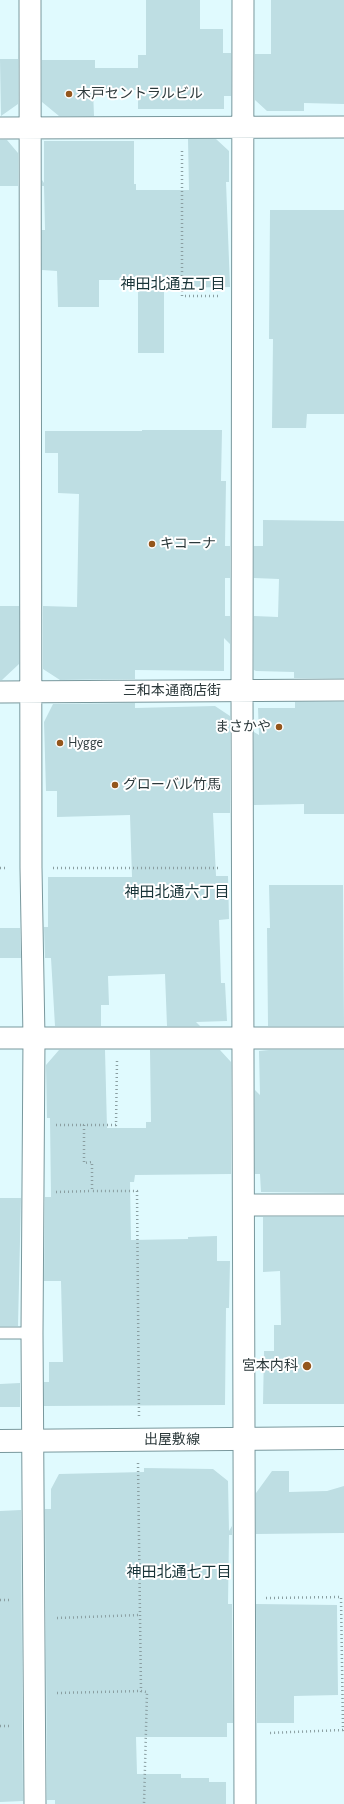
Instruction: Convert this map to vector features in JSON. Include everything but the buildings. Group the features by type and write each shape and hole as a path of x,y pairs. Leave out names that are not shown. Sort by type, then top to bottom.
{"street":[{"path":"30,0 31,868 34,1038 32,1333 35,1804"},
{"path":"243,0 242,690 245,1804"},
{"path":"0,128 344,127"},
{"name":"三和本通商店街","path":"0,692 344,690"},
{"path":"0,1038 344,1038"},
{"path":"244,1205 344,1205"},
{"name":"出屋敷線","path":"0,1441 344,1438"}],"lane":[{"path":"0,1333 32,1333"}],"path":[{"path":"182,127 182,296 243,296"},
{"path":"0,868 243,868"},
{"path":"34,1124 116,1125 118,1039"},
{"path":"84,1125 84,1163 92,1162 92,1191"},
{"path":"34,1192 137,1191 139,1417"},
{"path":"138,1463 141,1690"},
{"path":"245,1598 341,1597 343,1730 245,1733"},
{"path":"34,1619 140,1615"},
{"path":"34,1694 141,1690 148,1692 144,1804"}],"place":[{"name":"木戸セントラルビル","path":"69,94"},
{"name":"キコーナ","path":"152,544"},
{"name":"まさかや","path":"279,727"},
{"name":"Hygge","path":"60,743"},
{"name":"グローバル竹馬","path":"115,785"},
{"name":"宮本内科","path":"307,1366"}],"district":[{"name":"神田北通五丁目","path":"173,284"},
{"name":"神田北通六丁目","path":"177,892"},
{"name":"神田北通七丁目","path":"179,1572"}]}
